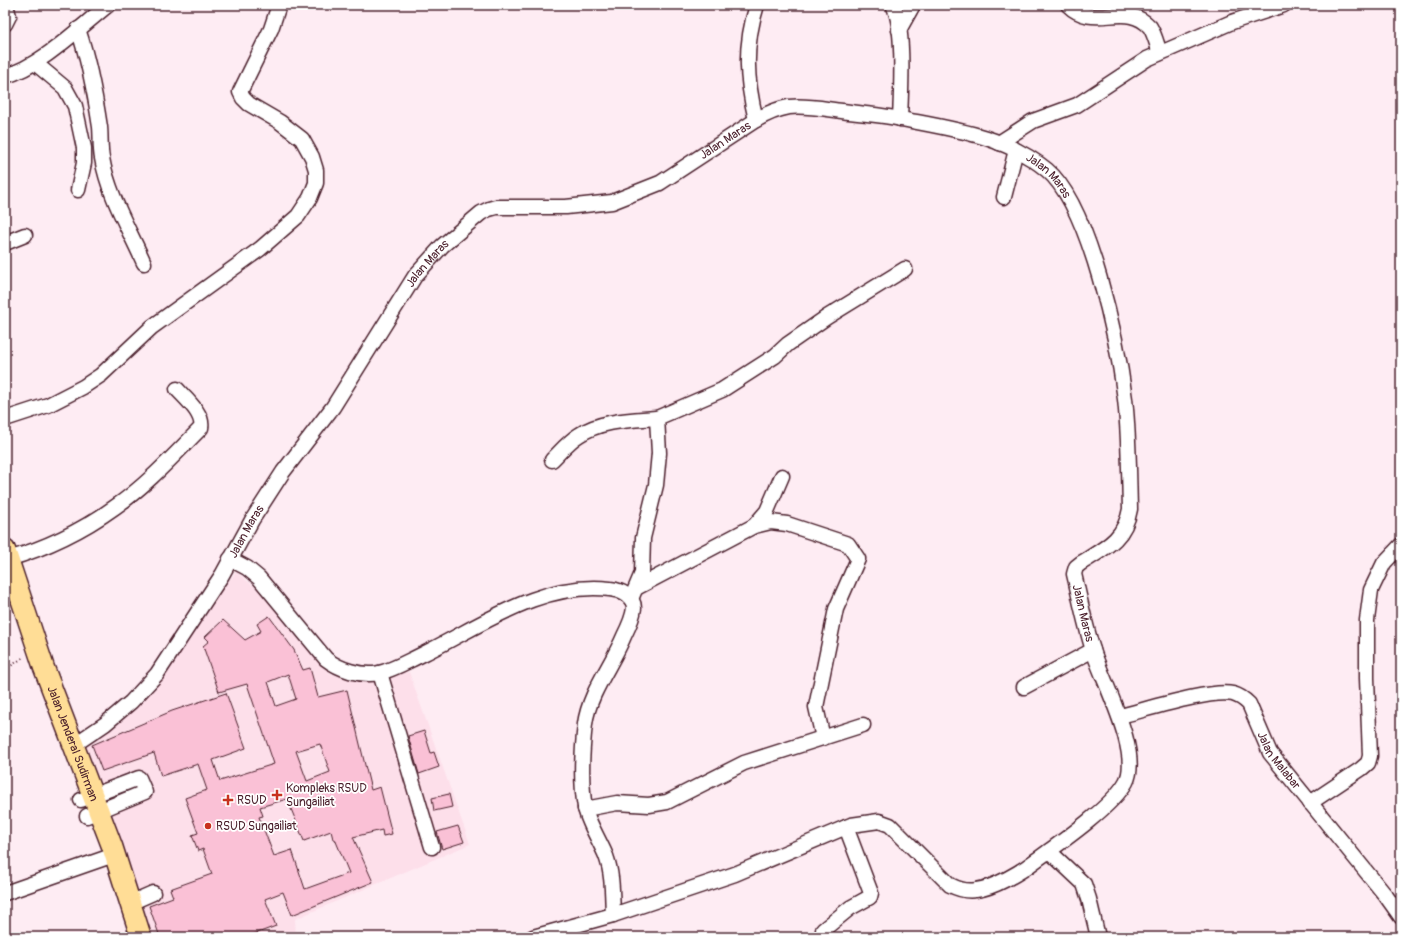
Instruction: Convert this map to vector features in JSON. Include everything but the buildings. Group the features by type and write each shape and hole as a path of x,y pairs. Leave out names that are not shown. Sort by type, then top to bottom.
{"highway":[{"name":"Jalan Jenderal Sudirman","path":"7,555 44,668 74,745 90,806"},
{"name":"Jalan Jenderal Sudirman","path":"5,580 30,654 90,806 108,858 128,937"},
{"name":"Jalan Jenderal Sudirman","path":"108,858 130,903 141,937"}],"street":[{"path":"5,24 9,16 6,5"},
{"path":"5,76 15,74 35,63 108,5"},
{"path":"5,419 48,405 83,387 101,375 152,327 260,249 298,216 310,198 316,183 316,170 312,157 302,139 280,122 249,104 240,92 271,29 279,5"},
{"path":"756,120 748,88 747,54 750,31 757,5"},
{"path":"893,5 896,10 899,30 902,76 900,119"},
{"path":"899,30 913,5"},
{"path":"1068,5 1073,10 1082,14 1125,6 1132,9 1150,26 1160,53"},
{"path":"999,143 1033,121 1076,105 1131,68 1160,53 1232,22 1284,5"},
{"path":"78,29 88,60 100,128 102,158 107,177 116,203 144,262"},
{"path":"35,63 65,88 75,106 84,148 84,163 78,190"},
{"name":"Jalan Maras","path":"74,745 105,724 131,702 157,674 283,472 333,407 415,276 442,246 481,213 496,207 566,207 612,202 660,183 756,120 772,111 789,107 806,106 900,119 975,134 1016,150 1049,171 1059,183 1072,204 1085,234 1104,292 1125,399 1130,509 1128,519 1124,530 1116,541 1081,563 1076,567 1074,574 1093,650 1120,716 1129,762 1129,773 1126,782 1114,798 1028,867 991,886 975,891 960,890 950,885 890,825 879,821 846,827 736,874 614,915 533,937"},
{"path":"1004,197 1016,150"},
{"path":"5,243 25,235"},
{"path":"552,460 570,441 586,430 619,422 657,418 722,390 775,356 788,344 827,317 905,269"},
{"path":"7,555 59,540 116,507 156,473 201,428 202,423 200,417 177,389"},
{"path":"631,600 638,587 642,573 642,538 656,485 659,453 657,418"},
{"path":"754,526 767,511 782,476"},
{"path":"638,587 754,526 771,522 787,524 848,544 858,558 836,609 816,707 823,738"},
{"path":"1310,804 1368,763 1370,756 1367,678 1367,620 1371,590 1384,563 1401,544"},
{"path":"230,559 247,568 259,578 318,650 335,666 356,672 380,673 459,637 510,608 540,596 572,590 608,588 623,592 631,600 634,608 617,654 598,688 586,718 582,750 585,809 597,833 610,869 614,915"},
{"path":"1024,687 1093,650"},
{"path":"380,673 432,847"},
{"name":"Jalan Malabar","path":"1120,716 1201,696 1229,694 1243,698 1249,704 1270,753 1386,896 1401,917"},
{"path":"585,809 617,803 649,805 667,802 744,763 863,725"},
{"path":"823,930 850,908 870,898 871,893 846,827"},
{"path":"1049,851 1084,884 1098,937"},
{"path":"5,893 108,858"},
{"path":"130,903 153,893"}],"path":[{"path":"5,670 30,654"}],"shaded area":[{"name":"Kompleks RSUD Sungailiat","path":"236,572 260,591 282,615 304,645 331,674 362,680 409,672 470,844 295,919 296,937 153,937 84,746 112,720"}],"place":[{"name":"Kompleks RSUD Sungailiat","path":"277,795"},
{"name":"RSUD","path":"228,800"},
{"name":"RSUD Sungailiat","path":"208,826"}]}
